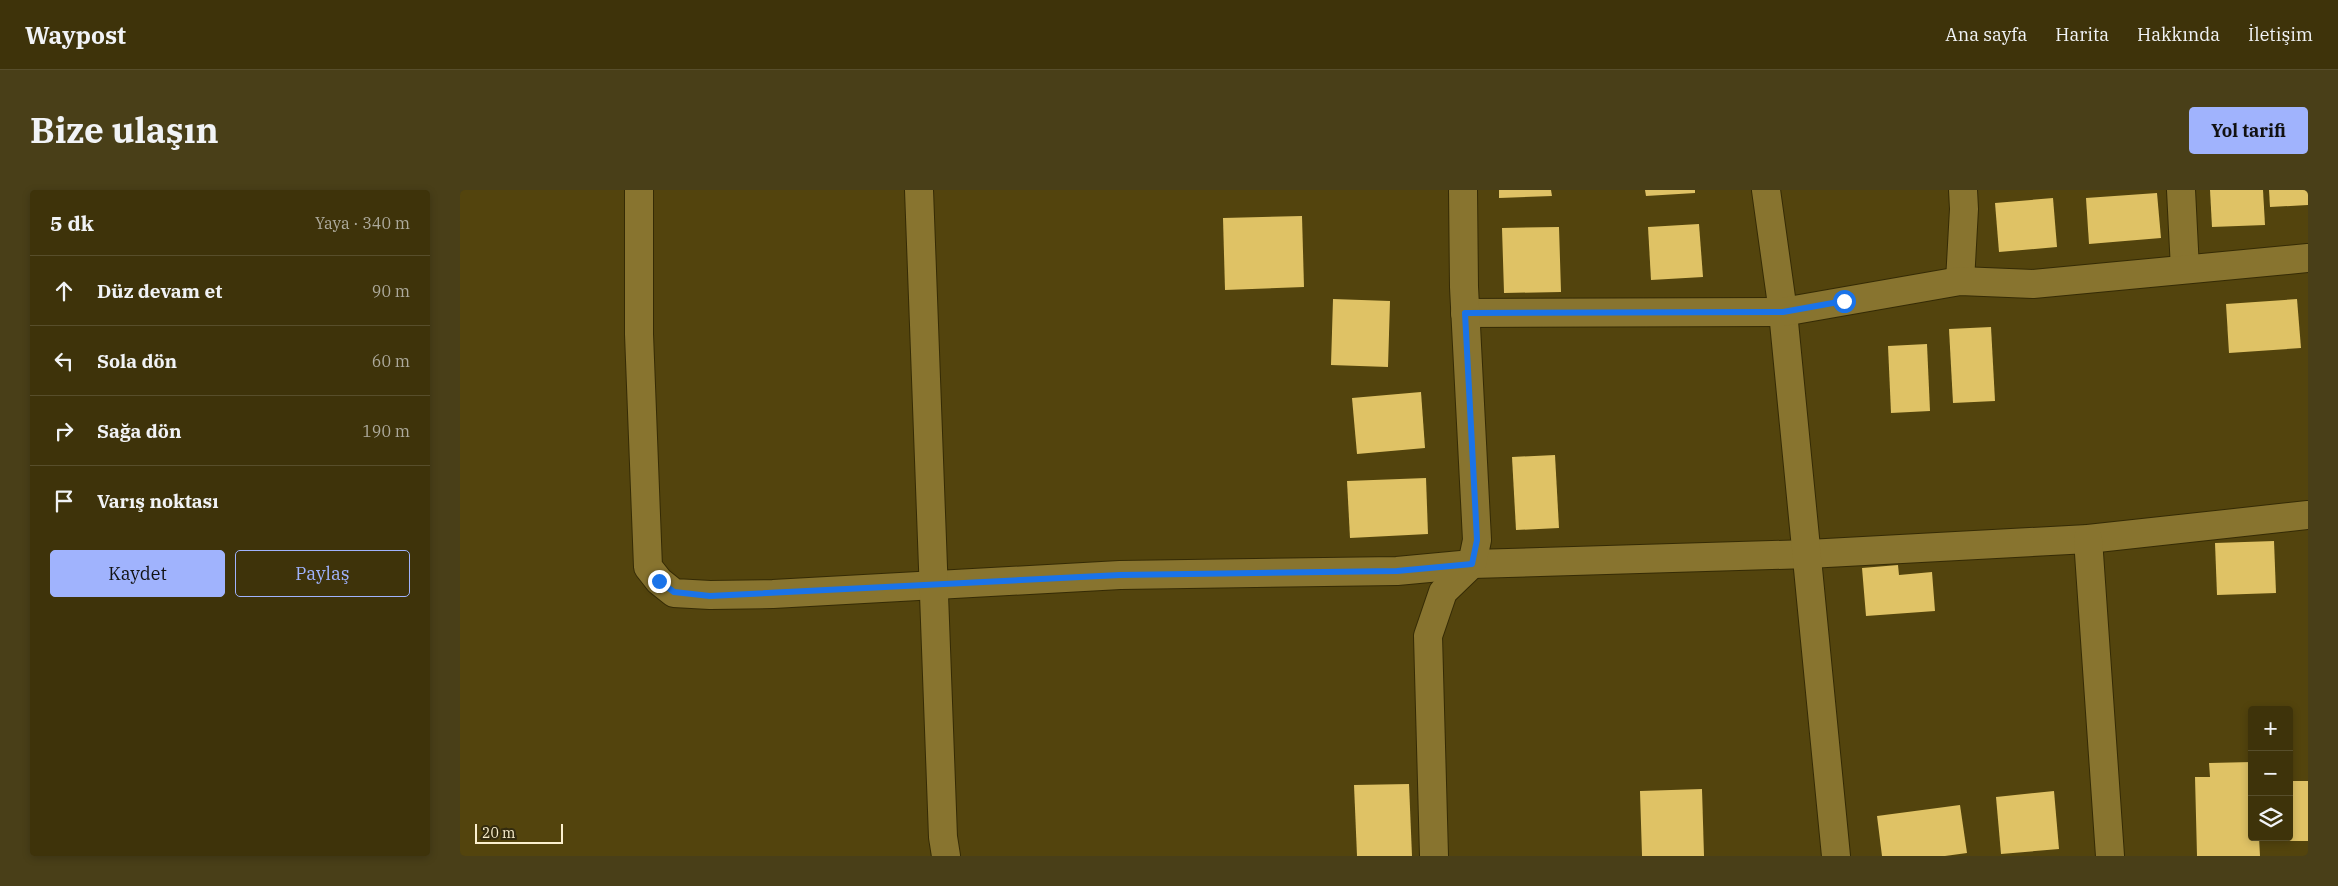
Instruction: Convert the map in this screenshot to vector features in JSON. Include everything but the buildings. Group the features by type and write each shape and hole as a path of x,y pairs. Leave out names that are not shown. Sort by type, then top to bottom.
{"street":[{"path":"639,190 639,334 648,567 659,581 674,592 710,596 1120,575 1397,571 1472,564 1808,554 2088,540 2308,515"},
{"path":"919,190 943,837 946,856"},
{"path":"1434,856 1428,636 1443,592 1472,564 1477,540 1465,313 1463,190"},
{"path":"1766,190 1783,312 1836,856"},
{"path":"1960,281 1964,209 1963,190"},
{"path":"2181,190 2185,269"},
{"path":"1465,313 1783,312 1960,281 2033,284 2308,258"},
{"path":"2088,540 2110,856"}],"route":[{"path":"659,581 674,592 710,596 1120,575 1397,571 1472,564 1477,540 1465,313 1783,312 1844,301"}]}
